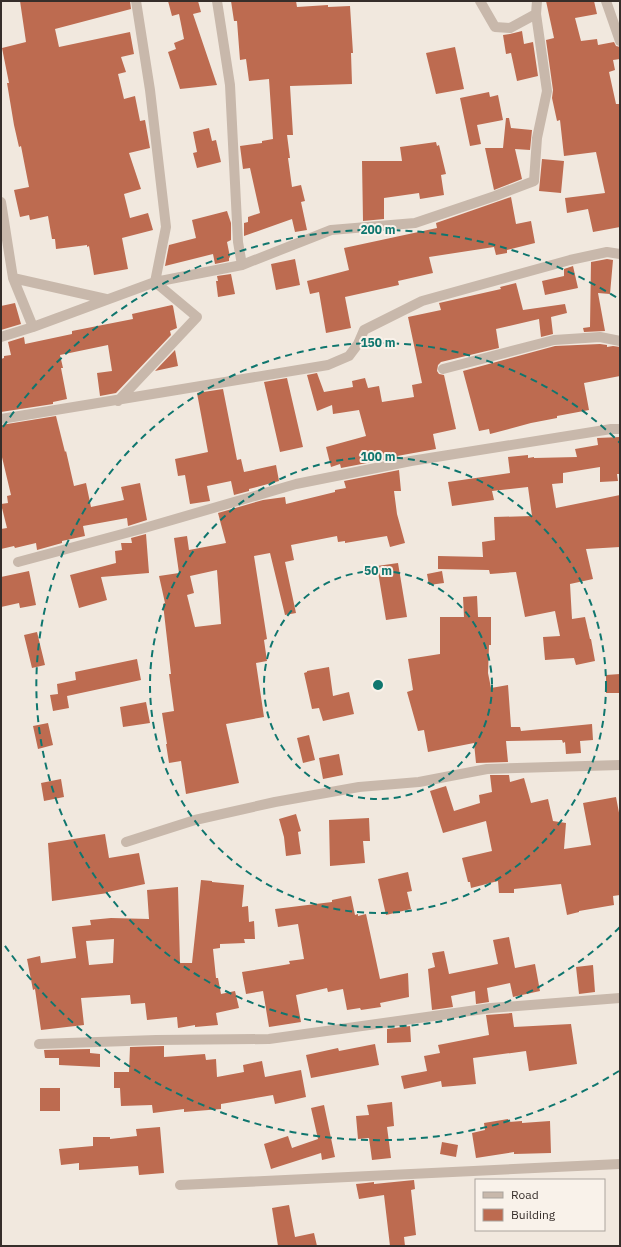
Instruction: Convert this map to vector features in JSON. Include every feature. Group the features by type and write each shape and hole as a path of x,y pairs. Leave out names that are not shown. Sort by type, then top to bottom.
{"street":[{"path":"136,1 150,90 166,227 155,282"},
{"path":"217,1 230,85 238,242 242,265"},
{"path":"480,1 494,27 510,28 536,14"},
{"path":"1,337 155,282 242,265 332,230 415,223 534,181 537,138 547,91 536,14 537,1"},
{"path":"606,1 620,41"},
{"path":"1,202 13,278 32,327"},
{"path":"1,419 328,366 349,356 358,344 364,330 422,301 570,260 607,252 620,254"},
{"path":"13,278 106,299"},
{"path":"118,401 197,317 155,282"},
{"path":"443,369 554,340 600,337 620,340"},
{"path":"18,562 141,529 296,484 411,461 611,429 620,429"},
{"path":"126,842 195,820 275,802 359,787 419,782 486,768 620,765"},
{"path":"39,1044 156,1040 269,1039 491,1008 620,998"},
{"path":"180,1185 620,1164"}],"building":[{"path":"20,1 130,1 131,9 55,29 59,47 130,32 134,54 121,57 126,72 118,74 124,99 135,96 140,121 145,120 150,148 129,153 141,189 124,194 130,218 148,213 153,230 122,238 128,269 94,275 89,246 56,249 55,239 52,239 48,216 30,220 29,215 20,217 14,190 29,187 21,146 19,147 14,125 7,83 9,83 2,48 26,42"},
{"path":"168,1 198,1 201,12 193,14 217,85 180,89 168,52 176,49 174,43 184,39 179,14 172,16"},
{"path":"231,1 296,1 297,7 328,5 328,7 350,6 353,53 351,53 352,84 290,86 293,135 287,135 290,158 288,158 292,187 301,185 305,201 301,202 307,230 295,232 292,219 244,236 244,223 248,222 248,217 260,213 250,168 243,169 240,146 262,143 262,141 273,139 269,79 249,81 246,59 240,60 237,21 234,21"},
{"path":"546,1 594,1 597,14 575,18 581,41 597,39 598,45 614,42 616,46 620,47 620,59 613,60 615,70 609,72 616,104 619,104 620,116 620,227 593,232 588,209 567,213 565,198 605,193 596,152 564,156 560,120 557,121 552,98 553,90 546,40 554,38"},
{"path":"522,31 524,44 533,42 538,76 517,81 511,53 506,54 503,35"},
{"path":"455,47 464,89 436,94 426,53"},
{"path":"489,92 490,97 498,95 503,120 477,125 481,144 470,146 460,98"},
{"path":"506,118 509,118 511,128 532,130 530,150 515,149 522,179 494,190 485,148 503,148"},
{"path":"209,128 212,141 216,140 221,162 197,168 193,153 197,152 193,132"},
{"path":"436,142 437,146 439,145 446,174 441,175 444,195 420,199 419,193 384,198 384,219 363,221 362,161 402,161 400,147"},
{"path":"542,159 564,161 561,193 539,191"},
{"path":"511,197 516,224 531,221 535,243 507,250 507,253 496,255 494,247 429,257 433,273 398,281 399,285 345,297 351,328 326,333 319,292 310,294 307,281 349,270 344,248 437,228 436,223"},
{"path":"227,211 231,223 231,240 227,242 230,257 229,261 215,264 213,254 165,266 169,245 196,238 192,220"},
{"path":"295,259 300,285 276,290 271,264"},
{"path":"607,259 613,260 610,294 598,293 605,331 584,332 583,328 590,327 591,262"},
{"path":"573,266 578,288 545,295 542,281 564,276 564,269"},
{"path":"231,274 235,294 218,297 216,281 218,281 217,276"},
{"path":"516,283 523,310 565,304 567,313 551,317 553,334 541,337 539,319 496,329 499,348 441,362 438,365 437,371 439,374 444,375 456,429 433,434 436,449 341,468 340,464 331,467 326,447 366,436 359,410 333,414 332,405 317,411 307,375 317,373 324,392 353,387 352,381 365,378 368,388 379,386 382,402 414,397 412,385 422,383 408,317 441,310 439,303 501,289 500,287"},
{"path":"15,303 21,324 1,330 1,306"},
{"path":"172,305 177,328 170,331 171,335 116,393 100,396 97,373 112,371 108,345 60,355 67,399 53,402 53,404 1,412 1,359 4,358 4,356 11,355 8,342 24,337 25,344 72,334 72,331 133,319 132,314"},
{"path":"607,345 607,347 620,347 620,376 584,383 589,410 557,416 557,418 490,434 489,429 479,431 463,371 555,346"},
{"path":"175,350 178,366 155,371"},
{"path":"287,378 303,447 280,452 264,382"},
{"path":"223,389 237,460 241,459 244,472 276,465 279,481 249,489 249,491 234,495 231,481 207,486 210,501 190,504 185,475 178,476 175,459 208,452 197,393"},
{"path":"56,416 74,486 86,483 91,507 124,500 121,487 140,483 147,520 128,526 127,518 83,526 85,536 62,541 62,543 37,550 36,543 15,548 14,546 1,549 1,529 7,528 1,504 8,503 7,496 11,495 1,453 1,425"},
{"path":"620,437 620,474 617,474 618,481 600,482 600,467 563,473 563,483 552,484 556,508 620,495 620,547 586,549 593,579 570,584 572,619 585,617 595,661 576,665 574,658 545,660 543,637 560,636 555,611 525,617 516,572 490,574 489,570 438,569 438,556 483,557 482,542 495,540 494,517 532,516 528,487 492,491 494,500 452,506 448,482 510,473 508,457 528,455 528,458 577,457 575,449 598,445 597,438"},
{"path":"399,470 401,491 394,491 397,514 405,543 390,547 387,536 345,543 345,541 338,542 337,536 291,545 294,560 285,562 296,613 285,615 270,553 254,556 267,639 264,640 267,661 256,663 264,717 226,724 239,783 186,794 181,761 169,763 162,713 174,711 163,604 165,603 159,576 179,573 174,538 187,536 189,550 226,543 218,513 263,500 285,497 286,504 335,492 335,490 346,488 344,481","holes":["217,570 221,624 195,627 187,595 194,593 190,576"]},
{"path":"146,534 149,573 101,577 107,600 79,608 70,575 116,563 115,551 122,550 121,543 132,543 131,538"},
{"path":"398,563 407,617 386,620 377,566"},
{"path":"29,571 36,605 20,608 19,603 1,607 1,577"},
{"path":"442,571 444,583 429,585 427,574"},
{"path":"477,596 478,617 491,617 491,645 489,645 488,673 491,688 508,685 511,727 520,727 521,731 592,724 593,740 580,741 581,753 566,754 565,742 563,743 562,740 506,741 508,762 476,763 474,743 428,752 424,730 418,731 407,692 413,690 408,659 440,654 440,617 464,617 463,597"},
{"path":"37,632 45,665 32,668 24,635"},
{"path":"137,659 141,680 67,696 69,708 53,711 50,695 58,694 57,684 76,680 75,672"},
{"path":"329,667 333,696 349,692 354,714 323,721 319,708 312,709 304,673 307,671"},
{"path":"620,674 620,693 606,693 606,675"},
{"path":"146,702 150,723 123,727 120,707"},
{"path":"48,723 53,745 38,749 33,726"},
{"path":"309,735 315,760 303,763 297,738"},
{"path":"339,754 343,775 323,779 319,758"},
{"path":"490,775 509,775 510,782 524,778 531,803 548,799 553,821 566,823 564,849 591,845 583,803 616,797 620,818 620,895 613,896 614,905 579,911 567,915 561,884 514,889 514,893 499,893 498,881 471,888 462,858 492,851 486,821 443,833 430,791 446,786 454,811 480,803 479,795 492,792"},
{"path":"61,779 64,797 44,801 41,783"},
{"path":"296,814 301,831 298,832 301,854 286,856 284,837 279,819"},
{"path":"369,818 370,841 363,841 365,863 330,866 329,820"},
{"path":"105,834 109,858 139,853 145,884 108,893 52,901 48,843"},
{"path":"408,872 412,891 407,892 411,909 386,915 378,879"},
{"path":"201,880 244,885 242,907 248,906 249,922 254,921 255,939 244,939 245,943 220,944 220,948 213,949 216,978 218,978 221,994 235,991 239,1008 216,1013 218,1025 195,1027 195,1025 178,1028 177,1017 147,1020 145,1003 131,1004 130,995 81,998 84,1025 41,1030 35,989 33,990 27,959 40,956 41,963 76,958 72,927 91,925 90,920 111,918 149,919 147,890 178,887 180,963 192,963","holes":["114,939 113,963 89,965 86,941"]},
{"path":"351,896 355,915 358,914 358,916 366,914 380,979 408,973 409,997 380,1003 381,1007 361,1010 360,1008 347,1010 343,989 328,992 327,988 296,995 301,1022 269,1027 263,991 246,994 242,972 290,964 289,961 304,959 298,924 278,927 275,909 332,902 332,900"},
{"path":"509,937 515,968 535,964 540,991 513,997 510,983 487,988 489,1002 476,1004 475,991 451,996 453,1007 432,1010 428,969 435,967 432,953 444,951 449,974 498,964 493,940"},
{"path":"593,965 595,992 579,994 576,967"},
{"path":"512,1013 514,1027 571,1024 577,1064 529,1071 526,1051 473,1058 476,1084 442,1087 441,1081 404,1089 401,1076 427,1071 424,1056 440,1053 438,1045 489,1035 486,1015"},
{"path":"410,1026 411,1042 387,1043 387,1029"},
{"path":"375,1044 379,1065 311,1078 306,1055 338,1048 339,1051"},
{"path":"164,1046 164,1057 205,1054 206,1060 216,1059 217,1077 244,1072 243,1065 262,1061 265,1077 301,1070 306,1097 275,1104 273,1095 221,1104 221,1109 184,1112 184,1109 153,1113 152,1105 121,1106 120,1088 114,1088 114,1072 129,1072 130,1047"},
{"path":"90,1049 90,1053 100,1054 100,1067 59,1065 59,1058 45,1058 44,1050"},
{"path":"40,1088 60,1088 60,1111 40,1111"},
{"path":"392,1102 394,1126 387,1127 391,1158 372,1160 369,1138 358,1139 356,1116 369,1115 367,1105"},
{"path":"324,1105 335,1157 322,1160 321,1153 271,1169 264,1144 288,1136 292,1148 318,1139 311,1108"},
{"path":"508,1119 509,1122 522,1121 522,1123 550,1121 551,1153 514,1154 514,1152 476,1158 472,1133 485,1130 484,1123"},
{"path":"160,1127 164,1173 139,1175 138,1166 79,1170 79,1163 61,1165 59,1149 93,1146 93,1137 110,1137 110,1139 137,1136 136,1129"},
{"path":"442,1142 458,1145 456,1157 440,1154"},
{"path":"414,1180 415,1189 411,1190 416,1235 404,1237 405,1246 390,1246 384,1195 359,1199 356,1184 374,1182 374,1184"},
{"path":"289,1205 295,1237 314,1233 317,1246 278,1246 272,1208"}]}
